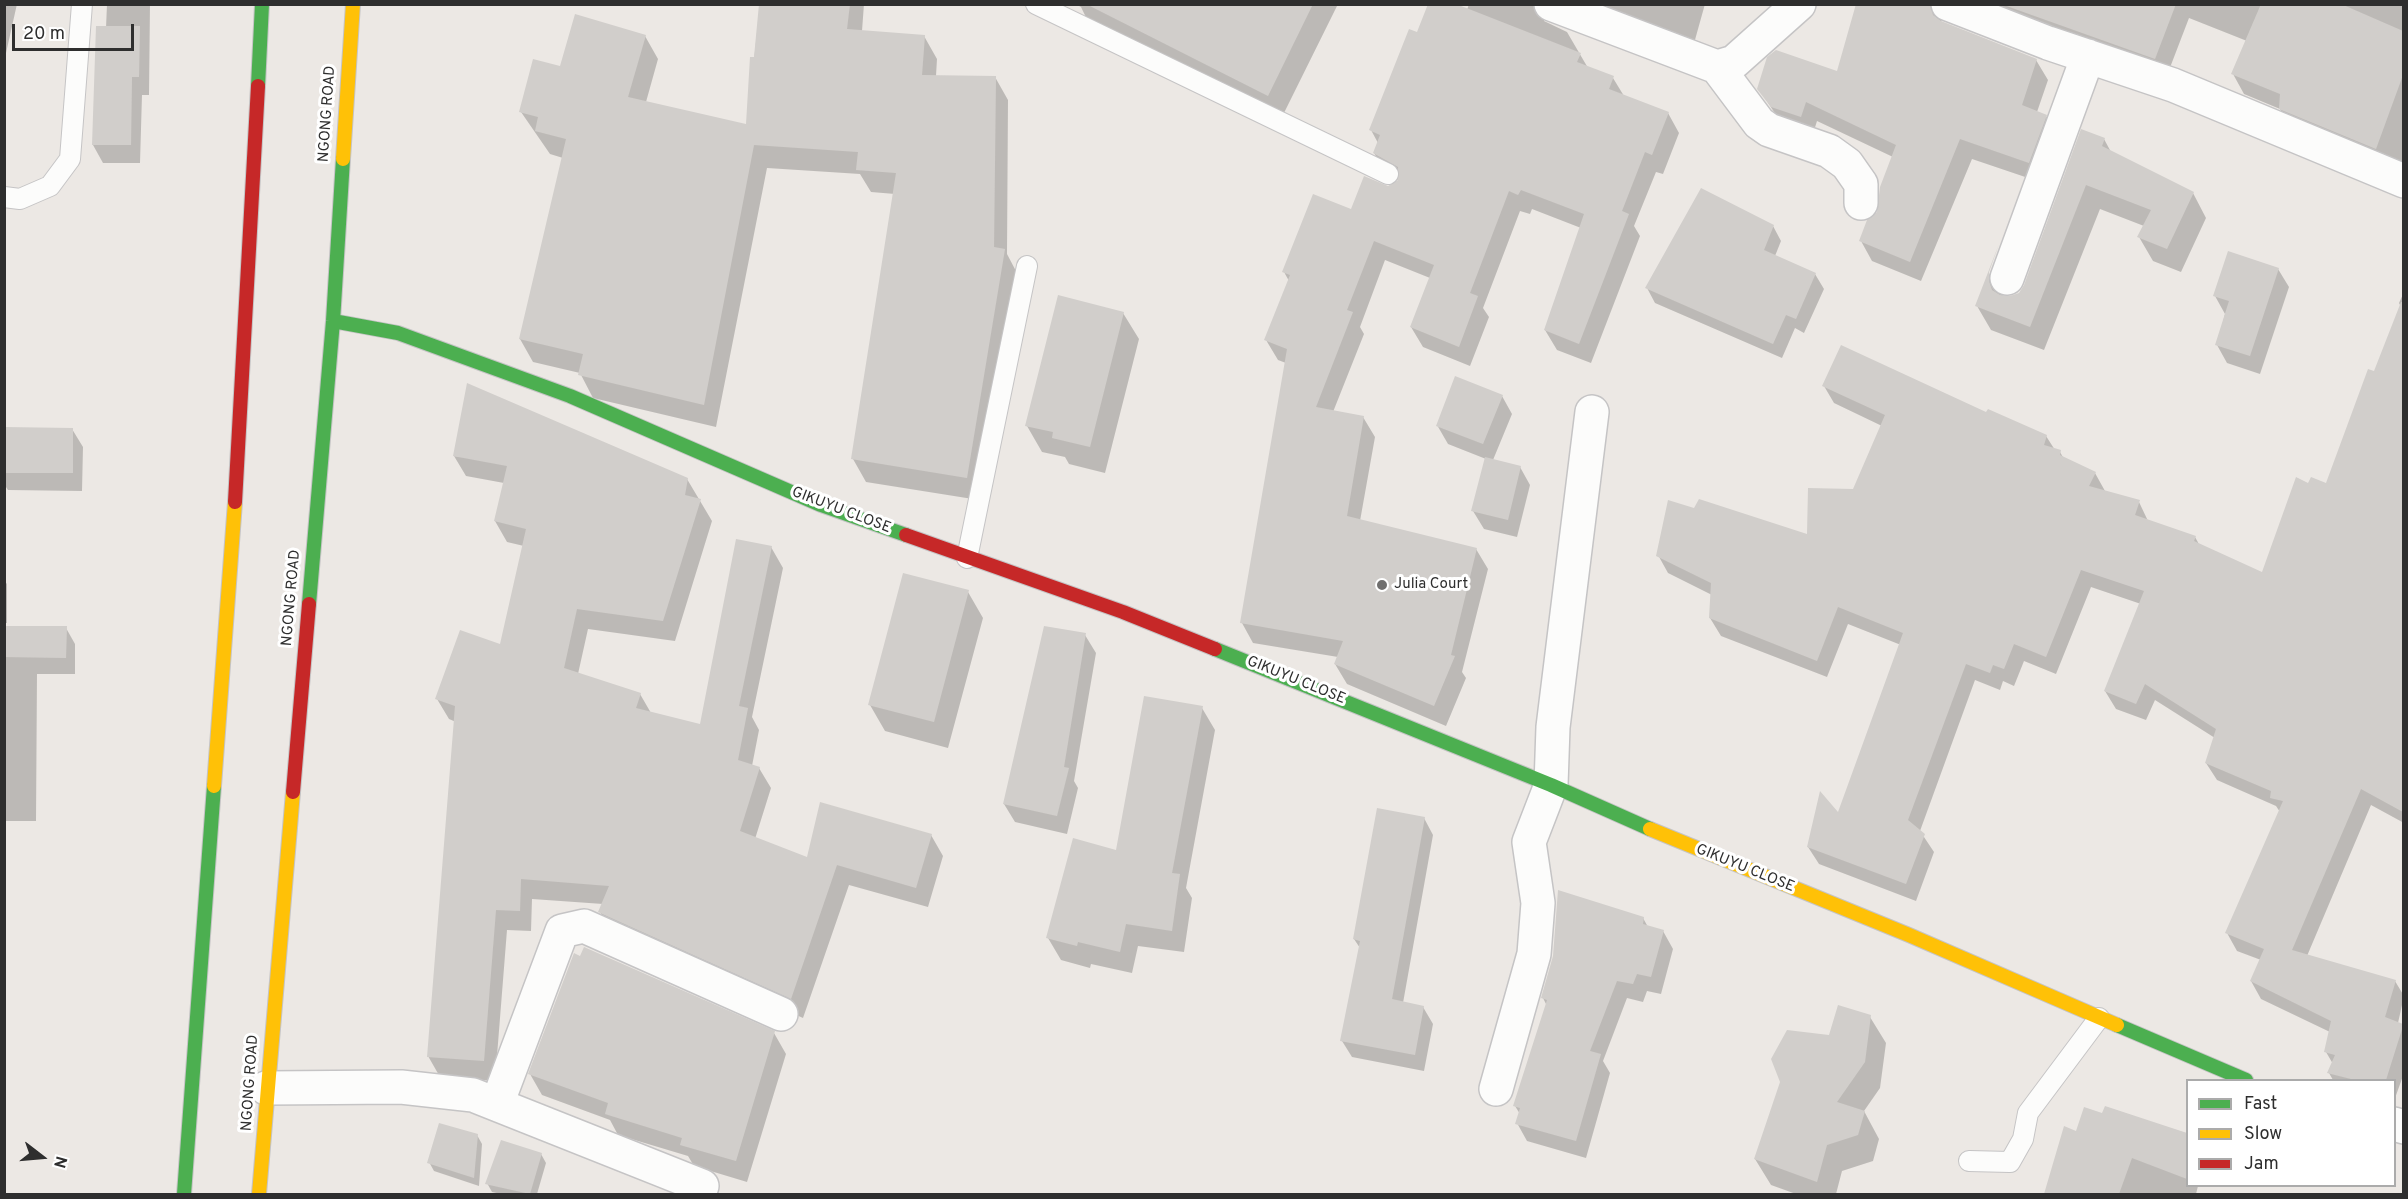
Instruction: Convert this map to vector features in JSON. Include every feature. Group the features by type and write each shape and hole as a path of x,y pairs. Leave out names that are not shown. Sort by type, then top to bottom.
{"main road":[{"path":"184,1194 236,484 262,4"},
{"name":"NGONG ROAD","path":"259,1194 266,1088 333,321 353,4"},
{"name":"GIKUYU CLOSE","path":"333,321 398,333 559,392 821,505 1123,612 1551,785 1680,842 1909,935 2244,1079"}],"street":[{"path":"1551,4 1717,67 1759,123 1769,130 1828,151 1847,164 1861,184 1862,203"},
{"path":"1717,67 1734,62 1799,4"},
{"path":"1948,4 2173,85 2403,181"},
{"path":"2007,278 2088,56"},
{"path":"1496,1089 1534,954 1538,903 1529,842 1551,785 1553,727 1592,412"},
{"path":"497,1104 562,931 584,927 781,1014"},
{"path":"266,1088 436,1089 473,1095 702,1186"}],"lane":[{"path":"4,197 20,199 50,186 70,159 82,4"},
{"path":"1036,4 1388,174"},
{"path":"967,558 1028,266"},
{"path":"1969,1161 2010,1162 2023,1139 2028,1113 2099,1018"}],"building":[{"path":"759,4 850,4 847,29 925,35 922,75 996,76 994,247 1005,249 967,478 851,459 896,173 856,170 858,152 754,145 704,405 578,375 583,354 519,339 566,139 535,131 538,117 519,112 533,59 560,66 575,14 646,35 628,97 746,124 750,57 754,57"},
{"path":"1086,4 1313,4 1268,96"},
{"path":"1428,4 1456,4 1581,53 1577,62 1614,76 1609,89 1669,112 1652,155 1645,152 1622,211 1629,214 1579,344 1544,330 1584,214 1521,190 1518,195 1509,191 1470,293 1478,296 1459,347 1410,327 1434,265 1374,241 1347,310 1353,312 1316,407 1364,416 1347,516 1477,548 1451,655 1455,656 1434,706 1334,664 1343,641 1240,623 1287,349 1264,340 1290,275 1282,272 1313,194 1351,209 1364,176 1388,186 1398,180 1398,167 1373,153 1380,135 1369,130 1409,29 1417,32"},
{"path":"1856,4 1930,4 1933,15 1941,21 2037,59 2022,105 2047,115 2029,163 1960,139 1910,262 1859,241 1867,220 1877,212 1880,187 1896,145 1806,102 1801,117 1771,107 1757,89 1767,57 1776,50 1837,71"},
{"path":"2001,4 2176,4 2155,59"},
{"path":"2261,4 2341,4 2403,31 2403,75 2376,149 2279,109 2280,94 2231,74"},
{"path":"96,26 140,26 139,77 132,77 131,145 92,145"},
{"path":"2081,129 2105,138 2102,146 2194,192 2167,249 2137,237 2151,210 2086,185 2030,327 1975,306 1999,244 1989,272 1992,290 2000,295 2010,296 2019,293 2024,285"},
{"path":"1701,188 1774,225 1764,250 1816,273 1796,319 1786,315 1773,344 1645,288"},
{"path":"2228,251 2279,268 2250,356 2215,345 2229,301 2213,296"},
{"path":"1058,295 1124,312 1090,447 1052,438 1053,432 1025,426"},
{"path":"2401,302 2403,302 2403,812 2361,789 2292,950 2396,980 2385,1017 2403,1026 2386,1079 2351,1079 2327,1073 2335,1055 2324,1052 2331,1021 2250,981 2264,949 2225,933 2283,801 2270,798 2271,791 2205,763 2216,729 2145,684 2136,704 2104,691 2144,591 2081,570 2046,657 2014,644 2004,669 1993,665 1990,673 1966,664 1908,820 1925,834 1906,884 1807,847 1820,791 1838,812 1903,633 1838,607 1817,661 1709,618 1711,583 1656,556 1668,500 1694,508 1699,499 1807,534 1808,488 1853,489 1885,415 1822,386 1841,345 1986,412 1988,409 2047,435 2044,445 2061,450 2060,455 2096,472 2089,486 2140,500 2135,515 2196,536 2194,541 2262,572 2296,477 2308,483 2311,477 2326,483 2368,369 2374,371"},
{"path":"1455,376 1503,395 1483,444 1436,426"},
{"path":"467,383 688,478 685,495 701,499 663,621 577,609 564,668 641,693 636,708 700,724 736,539 772,546 739,706 748,708 738,760 760,767 740,831 807,857 820,802 932,834 916,888 837,865 791,999 598,912 609,886 521,879 520,911 496,910 484,1061 427,1057 455,706 435,699 460,630 500,644 526,529 494,521 507,466 453,456"},
{"path":"4,427 73,428 73,473 4,473"},
{"path":"1485,457 1521,466 1508,520 1471,511"},
{"path":"903,573 969,590 934,722 868,705"},
{"path":"4,626 67,626 66,658 4,657"},
{"path":"1044,626 1086,633 1064,767 1069,768 1057,816 1003,804"},
{"path":"1144,696 1203,706 1172,873 1180,874 1172,931 1126,924 1120,952 1078,942 1077,946 1046,938 1073,838 1116,850"},
{"path":"1377,808 1425,817 1392,999 1424,1006 1415,1055 1340,1041 1360,941 1353,939"},
{"path":"1558,890 1644,917 1643,924 1664,930 1651,977 1637,974 1633,984 1617,981 1590,1051 1601,1054 1576,1141 1515,1124 1520,1108 1513,1106 1547,1000 1541,998 1553,956"},
{"path":"584,947 775,1031 736,1161 680,1145 682,1138 605,1114 608,1103 528,1074 574,953 580,956"},
{"path":"1838,1005 1871,1015 1865,1062 1837,1102 1865,1111 1858,1135 1827,1145 1817,1182 1754,1159 1780,1082 1771,1059 1787,1030 1829,1035"},
{"path":"2105,1106 2186,1133 2186,1179 2132,1158 2119,1194 2044,1194 2064,1126 2076,1131 2084,1107 2102,1113"},
{"path":"439,1123 478,1134 474,1178 427,1163"},
{"path":"501,1140 542,1153 530,1194 485,1184"}],"traffic: fast":[{"path":"258,86 262,4"},
{"path":"309,604 333,321 343,159"},
{"path":"333,321 398,333 570,396 821,505 906,535"},
{"path":"1215,649 1551,785 1650,829"},
{"path":"184,1194 214,786"},
{"path":"2117,1025 2244,1079"}],"traffic: slow":[{"path":"343,159 353,4"},
{"path":"214,786 235,502"},
{"path":"259,1194 293,792"},
{"path":"1650,829 1909,935 2117,1025"}],"traffic: jam":[{"path":"235,502 258,86"},
{"path":"906,535 1123,612 1215,649"},
{"path":"293,792 309,604"}],"place":[{"name":"Julia Court","path":"1382,585"}]}
